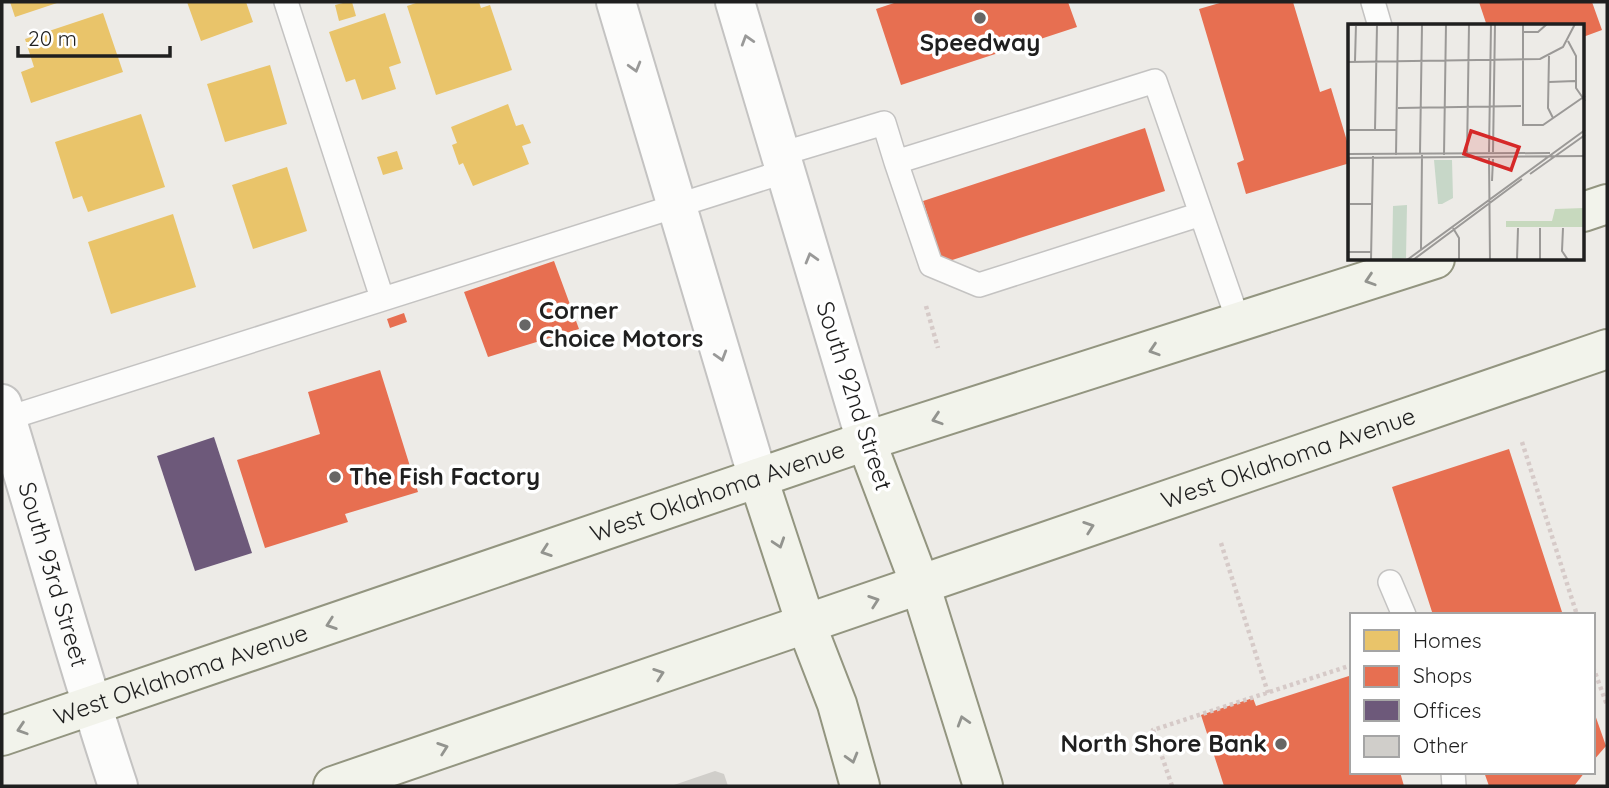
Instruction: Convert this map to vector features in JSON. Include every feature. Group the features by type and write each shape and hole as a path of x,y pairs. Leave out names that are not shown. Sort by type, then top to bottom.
{"main road":[{"path":"1584,212 1607,204"},
{"name":"West Oklahoma Avenue","path":"2,736 866,441 1427,261"},
{"name":"West Oklahoma Avenue","path":"332,786 399,775 806,624 1607,349"},
{"name":"South 92nd Street","path":"866,441 920,584 983,786"},
{"path":"758,478 806,624 837,704 860,786"}],"street":[{"path":"616,2 758,478"},
{"name":"South 92nd Street","path":"735,2 866,441"},
{"name":"South 93rd Street","path":"3,414 118,786"}],"lane":[{"path":"286,2 382,298"},
{"path":"1373,2 1379,24"},
{"path":"896,162 1155,81 1239,323"},
{"path":"3,414 675,205 884,123 931,265 979,285 1201,214"},
{"path":"1390,582 1403,613"}],"path":[{"path":"1522,442 1576,613"},
{"path":"1221,542 1268,693"},
{"path":"1172,786 1153,730 1350,666"},
{"path":"1595,672 1607,705"}],"building: Homes":[{"path":"10,2 60,2 15,17"},
{"path":"187,2 246,2 253,22 201,41"},
{"path":"352,2 356,16 339,21 335,5"},
{"path":"419,2 479,2 481,8 490,5 512,70 436,95 407,6"},
{"path":"103,13 123,72 31,103 21,72 34,67 25,39"},
{"path":"385,13 401,63 389,67 396,89 362,100 355,79 346,82 329,32"},
{"path":"270,65 287,124 225,142 207,84"},
{"path":"508,104 516,126 523,124 531,143 522,146 529,164 473,186 463,163 459,165 452,145 457,143 451,127"},
{"path":"141,114 165,187 88,212 82,196 73,199 55,142"},
{"path":"397,151 403,169 383,175 377,157"},
{"path":"287,167 307,231 253,249 232,185"},
{"path":"173,214 196,287 111,314 88,242"}],"building: Shops":[{"path":"897,2 1068,2 1077,27 901,85 876,9"},
{"path":"1223,2 1293,2 1320,92 1331,88 1348,144 1348,164 1246,194 1237,163 1244,160 1199,9"},
{"path":"1479,2 1592,2 1602,30 1584,37 1584,24 1486,24"},
{"path":"1145,128 1165,191 943,263 923,201"},
{"path":"554,261 579,329 488,357 464,292"},
{"path":"404,313 407,322 390,328 387,319"},
{"path":"380,370 418,492 345,514 348,522 265,548 237,460 320,434 308,392"},
{"path":"1509,449 1562,613 1432,613 1392,487"},
{"name":"North Shore Bank","path":"1350,676 1350,774 1401,774 1404,786 1224,786 1201,715 1253,698 1256,706"},
{"path":"1595,715 1606,746 1595,759"},
{"path":"1485,774 1583,774 1574,786 1489,786"}],"building: Offices":[{"path":"214,437 252,553 195,571 157,456"}],"building: Other":[{"path":"715,771 724,774 728,786 671,786"}],"place":[{"name":"Speedway","path":"980,18"},
{"name":"Corner Choice Motors","path":"525,325"},
{"name":"The Fish Factory","path":"335,477"},
{"name":"North Shore Bank","path":"1281,744"}]}
